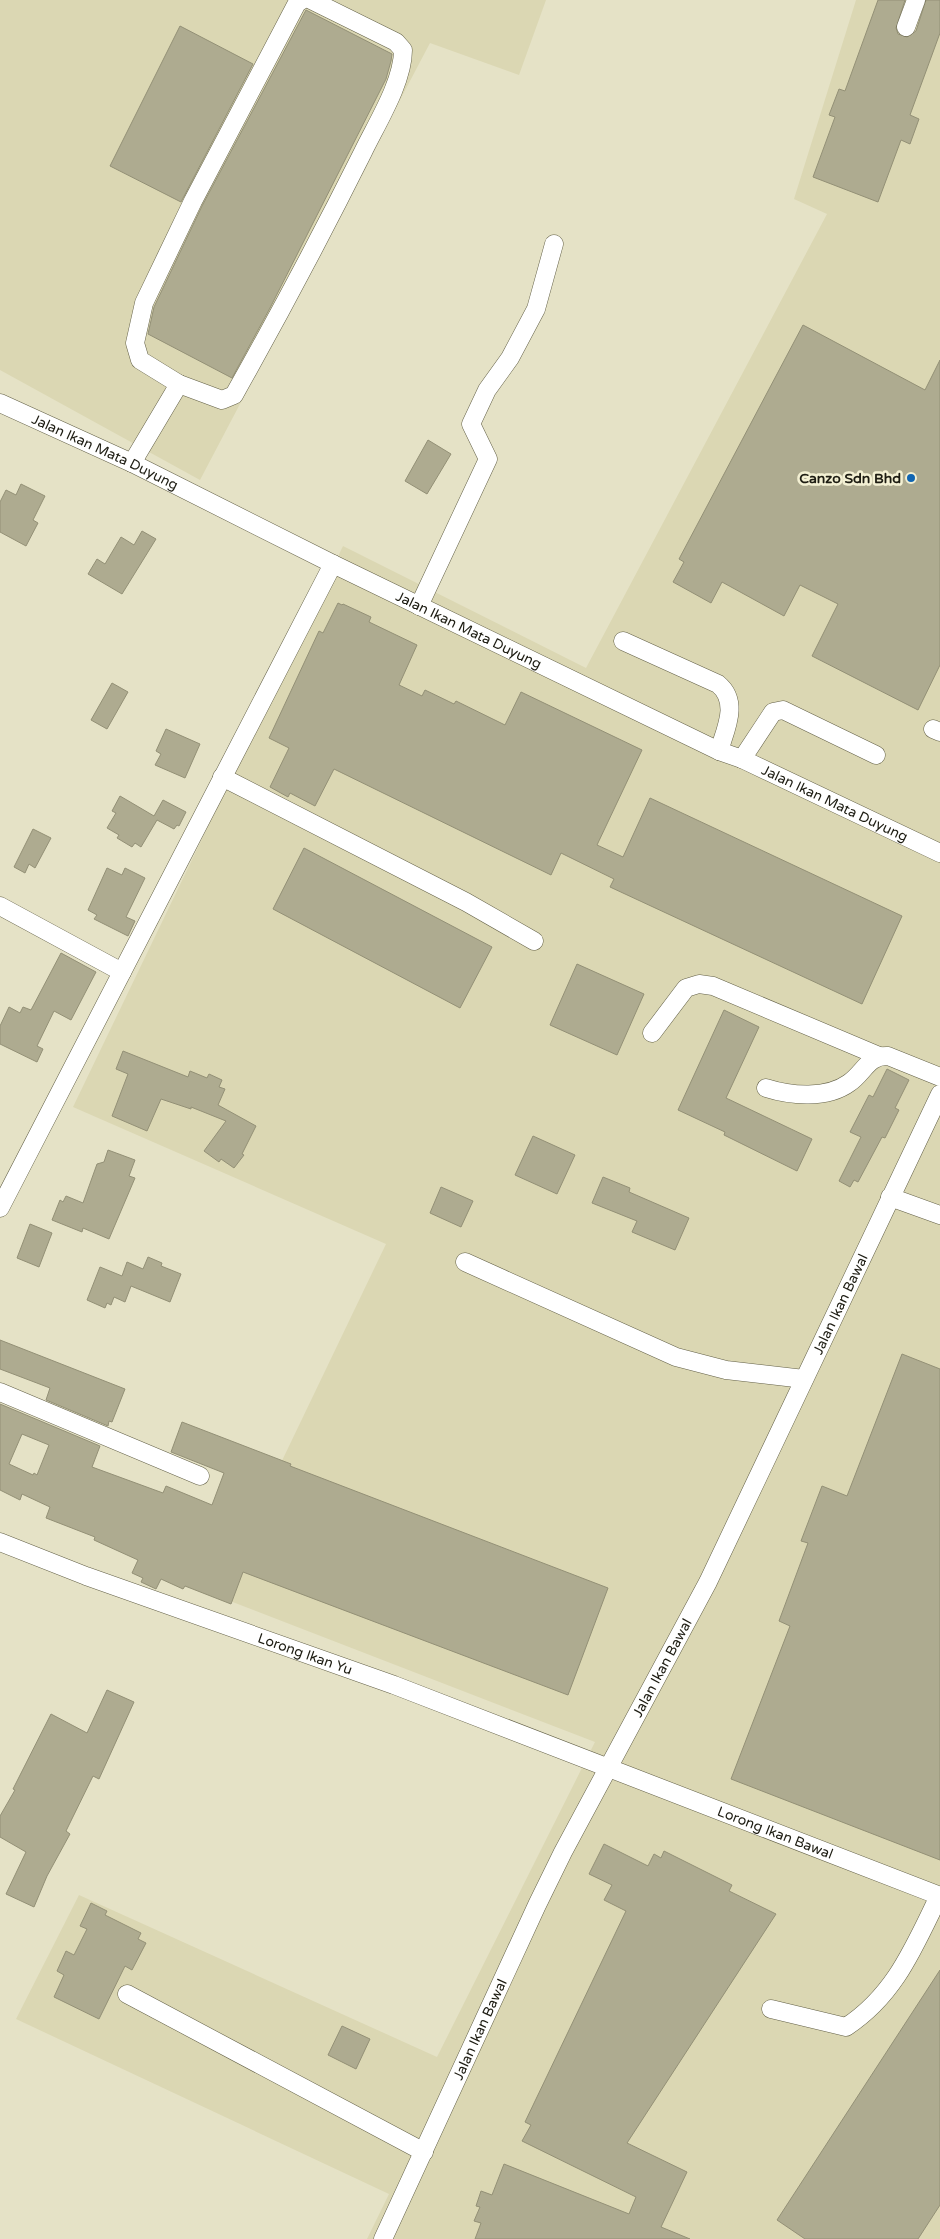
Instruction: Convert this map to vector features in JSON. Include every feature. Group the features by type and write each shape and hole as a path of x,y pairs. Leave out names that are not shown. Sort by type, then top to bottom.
{"street":[{"path":"302,0 296,3 193,201 144,303 135,343 140,360 179,384 222,400 234,395 286,303 384,110 403,63 403,50 396,42 311,0"},
{"path":"906,27 916,0"},
{"path":"419,606 488,459 472,424 486,390 510,358 536,310 554,244"},
{"path":"132,463 179,384"},
{"name":"Jalan Ikan Mata Duyung","path":"0,403 132,463 333,564 719,751 742,759 940,853"},
{"path":"0,1208 333,564"},
{"path":"623,642 718,684 724,689 730,709 719,751"},
{"path":"742,759 773,712 783,710 876,755"},
{"path":"222,778 466,902 534,941"},
{"path":"0,906 122,972"},
{"path":"652,1033 686,988 699,984 713,986 879,1056 888,1056 940,1078"},
{"path":"766,1088 780,1093 799,1094 839,1088 849,1084 872,1060 879,1056"},
{"name":"Jalan Ikan Bawal","path":"382,2239 542,1896 708,1582 940,1094"},
{"path":"890,1197 940,1215"},
{"path":"465,1262 676,1356 726,1370 804,1379"},
{"path":"0,1392 200,1476"},
{"name":"Lorong Ikan Yu","path":"0,1542 86,1576 403,1688 609,1769"},
{"name":"Lorong Ikan Bawal","path":"609,1769 940,1896"},
{"path":"771,2009 846,2027 861,2017 890,1988 940,1896"},
{"path":"127,1994 424,2152"}],"shaded area":[{"path":"0,0 546,0 519,75 430,43 200,480 0,370"},
{"path":"856,0 940,0 940,2239 367,2239 389,2194 16,2019 79,1895 437,2057 595,1742 217,1596 386,1244 73,1107 343,546 586,668 827,214 794,199"}],"building":[{"path":"878,0 905,0 896,28 898,34 907,37 916,31 926,0 940,0 940,33 910,115 919,119 910,144 901,140 878,202 813,177 835,117 829,115 839,89 845,91"},
{"path":"306,10 392,54 391,61 386,79 270,308 232,378 148,334 154,307 202,206"},
{"path":"180,26 253,64 181,202 110,166"},
{"path":"803,325 925,390 940,360 940,665 918,710 812,656 838,604 800,585 784,616 722,582 711,603 673,582 684,562 679,559"},
{"path":"428,440 451,454 427,494 405,481"},
{"path":"21,484 45,496 33,520 38,523 26,546 0,532 0,502 6,490 16,495"},
{"path":"142,531 156,539 122,594 88,574 97,559 105,564 121,537 134,545"},
{"path":"338,603 371,617 369,622 417,645 399,685 422,696 425,690 454,704 456,701 505,725 521,692 642,750 597,845 623,857 650,798 902,916 862,1004 610,887 614,879 561,853 551,875 334,769 315,806 290,793 288,797 270,787 289,748 269,738 319,631 323,633"},
{"path":"112,683 128,692 107,729 91,720"},
{"path":"166,729 200,744 185,778 155,765 161,754 156,751"},
{"path":"120,796 154,816 163,800 186,812 179,826 177,825 174,829 157,820 141,847 135,843 132,847 117,838 119,835 107,828 116,813 112,811"},
{"path":"33,829 51,838 35,868 29,864 25,873 14,867"},
{"path":"304,848 492,947 460,1008 273,909"},
{"path":"107,868 122,875 125,868 145,878 126,917 135,921 128,936 94,919 97,915 88,910"},
{"path":"61,953 96,972 71,1020 54,1011 37,1046 43,1049 37,1062 0,1044 0,1026 9,1007 20,1013 23,1007 31,1010"},
{"path":"577,964 644,994 617,1055 550,1025"},
{"path":"724,1010 759,1027 726,1098 812,1139 797,1171 724,1135 725,1132 678,1110"},
{"path":"123,1051 188,1077 190,1071 207,1078 209,1074 222,1080 219,1087 225,1089 218,1105 256,1126 242,1154 244,1155 234,1168 221,1159 219,1162 204,1151 226,1121 191,1107 191,1109 161,1099 147,1131 112,1116 128,1074 116,1069"},
{"path":"887,1069 909,1080 895,1108 899,1110 885,1138 882,1137 858,1182 854,1180 850,1187 839,1181 861,1137 850,1132 869,1095 873,1097"},
{"path":"533,1136 575,1155 557,1194 515,1175"},
{"path":"108,1150 135,1160 129,1176 135,1178 109,1239 83,1228 82,1232 52,1220 60,1200 63,1202 66,1196 83,1203 97,1164 104,1162"},
{"path":"603,1177 630,1188 629,1192 689,1218 675,1250 632,1232 637,1221 592,1203"},
{"path":"441,1187 473,1201 461,1227 430,1213"},
{"path":"30,1224 52,1233 39,1267 17,1258"},
{"path":"148,1257 162,1263 161,1266 181,1274 170,1302 131,1286 125,1302 114,1297 111,1305 107,1303 105,1308 87,1300 100,1267 122,1276 127,1262 143,1269"},
{"path":"0,1340 125,1389 112,1422 109,1421 108,1426 46,1400 50,1388 0,1369"},
{"path":"902,1354 940,1369 940,1860 731,1779 790,1626 779,1621 808,1543 801,1541 822,1486 847,1496"},
{"path":"0,1404 100,1446 92,1467 163,1493 166,1486 212,1505 224,1473 171,1452 182,1422 291,1464 290,1466 608,1588 568,1695 243,1572 231,1604 185,1586 183,1589 161,1579 156,1589 141,1582 143,1578 132,1573 138,1560 94,1540 95,1537 46,1518 50,1507 22,1494 20,1500 0,1490","holes":["22,1434 49,1445 37,1475 9,1464"]},
{"path":"107,1690 134,1702 99,1779 93,1776 66,1831 70,1834 47,1876 34,1907 6,1894 26,1852 0,1837 0,1816 15,1790 13,1789 51,1714 87,1733"},
{"path":"604,1844 648,1866 654,1854 661,1858 664,1851 732,1885 729,1891 776,1914 627,2143 687,2172 661,2227 690,2239 475,2239 481,2223 474,2221 480,2207 476,2206 481,2191 492,2195 504,2164 629,2214 636,2197 522,2141 531,2125 525,2122 626,1911 604,1900 612,1885 589,1874"},
{"path":"91,1903 107,1911 105,1915 141,1933 138,1939 146,1943 132,1970 125,1966 99,2019 54,1997 64,1975 57,1971 66,1951 74,1955 87,1929 80,1926"},
{"path":"940,1970 940,2205 918,2239 805,2239 777,2220"},
{"path":"342,2026 370,2039 356,2069 328,2055"}],"place":[{"name":"Canzo Sdn Bhd","path":"911,478"}]}
